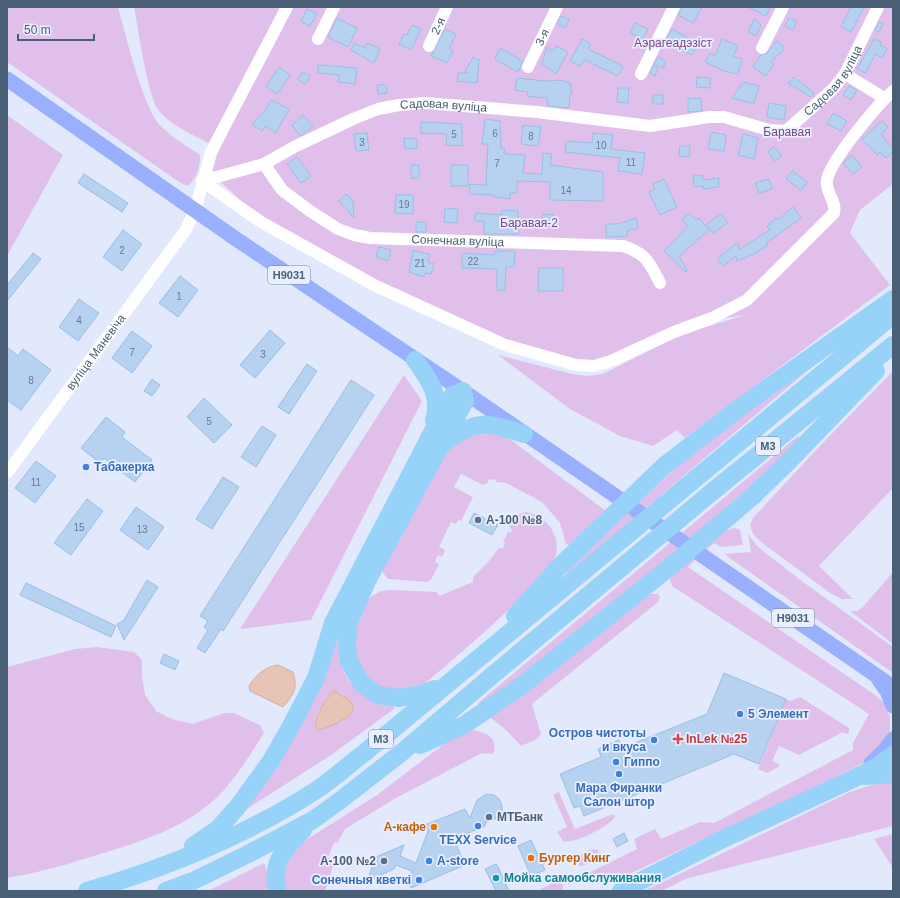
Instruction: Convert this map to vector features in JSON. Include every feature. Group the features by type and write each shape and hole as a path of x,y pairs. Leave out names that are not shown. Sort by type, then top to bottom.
{"highway":[{"path":"487,650 558,568 664,466 742,406 893,299"},
{"name":"М3","path":"87,891 171,862 246,831 315,790 363,754 893,315"},
{"name":"М3","path":"166,891 207,874 313,820 401,753 690,509 893,345"},
{"path":"401,753 464,725 520,687 665,571 762,487 893,353"},
{"path":"171,862 218,829 239,805 271,761 316,678 333,623 436,442 437,402 430,382 415,360"},
{"path":"445,685 422,694 398,698 378,694 362,684 349,662 347,647 348,624 436,442 447,404 453,395 463,391"},
{"path":"436,442 468,427 478,425 489,424 524,434"},
{"path":"626,889 719,841 878,766 893,755"},
{"path":"856,777 893,774"},
{"path":"277,891 275,880 276,867 280,856 313,820"}],"main road":[{"name":"Н9031","path":"7,79 195,211 463,391 893,687"},
{"path":"875,674 887,692 893,706"},
{"path":"856,777 885,750 893,739"}],"street":[{"name":"вуліца Маневіча","path":"7,473 185,231 195,211 202,180 211,152 287,7"},
{"path":"318,39 334,7"},
{"name":"2-я","path":"429,46 447,7"},
{"name":"3-я","path":"528,67 557,7"},
{"path":"641,74 674,7"},
{"path":"762,48 783,7"},
{"name":"Садовая вуліца","path":"202,180 264,164 294,147 353,119 378,109 399,105 426,103 529,112 650,126 709,117 724,117 769,130 786,130 833,89 845,74 878,7"},
{"path":"202,180 261,222 374,285 505,345 576,365 594,366 611,361 674,332 712,318 746,300 834,213 835,208 828,193 827,179 849,143 889,95 845,74"},
{"name":"Сонечная вуліца","path":"264,164 282,190 332,226 354,235 370,238 623,246 635,250 648,260 660,283"}],"green space":[{"path":"7,7 118,7 130,52 154,116 160,125 169,133 200,155 200,163 193,181 187,186 179,182 7,62"},
{"path":"134,7 893,7 893,184 860,210 850,233 890,285 685,438 677,430 653,446 620,436 570,409 498,355 572,374 587,376 603,374 680,335 745,315 678,325 611,358 577,362 506,341 374,282 261,219 212,174 217,155 262,62 210,144 176,126 159,111 155,104 147,78"},
{"path":"7,115 63,155 7,256"},
{"path":"832,350 569,573 566,573 565,571 705,441"},
{"path":"893,371 893,488 819,566 853,599 842,599 830,593 761,542 753,534 750,525 753,518 817,449"},
{"path":"404,375 422,401 311,620 240,629"},
{"path":"467,433 497,433 511,440 606,511 570,545 566,544 560,523 542,502 506,483 496,482 495,479 488,480 488,483 483,485 461,474 454,487 473,497 461,521 458,520 456,524 451,522 439,547 445,550 442,557 438,555 435,562 439,564 431,580 426,582 388,579 383,573 383,567 444,453"},
{"path":"798,436 802,438 759,482 543,661 478,706 478,703"},
{"path":"526,512 541,518 552,530 556,538 556,554 553,562 546,572 491,626 421,687 412,691 377,687 356,667 353,629 366,602 372,596 381,591 391,590 437,592 439,596 473,582 473,577 489,561 499,548 502,549 505,544 503,542 508,532 511,533 512,529 509,527 514,519 518,515"},
{"path":"734,528 740,530 743,545 721,547 714,543 688,567 878,697 884,703 890,717 890,731 879,749 863,763 758,818 735,824 617,880 604,882 593,879 585,875 637,849 634,839 655,829 661,839 700,822 714,823 853,750 853,743 869,714 672,586 670,581 671,571 716,534"},
{"path":"748,534 757,546 799,579 893,647 893,673 724,554 751,552"},
{"path":"893,572 893,644 850,611 857,611 863,607"},
{"path":"645,594 658,594 660,597 658,602 532,704 541,734 537,739 521,746 506,730 490,717"},
{"path":"340,627 339,650 345,674 358,689 393,704 394,709 331,755 247,809","holes":["338,693 353,706 349,716 338,721 315,726 322,706"]},
{"path":"97,647 134,652 142,660 142,676 145,695 156,711 172,719 193,724 224,713 234,713 260,725 264,733 228,786 213,801 189,819 149,838 82,860 33,873 7,878 7,667 75,649"},
{"path":"800,697 849,728 849,733 846,734 843,732 799,755 779,746 772,761 779,764 778,767 767,773 758,769 786,699 790,701"},
{"path":"468,730 479,731 492,738 495,748 493,754 482,753 396,798 345,829 337,843 334,843 328,857 333,866 325,891 284,891 283,872 289,855 298,845 377,795 456,735"},
{"path":"893,781 893,826 685,879 662,891 644,891 850,792 871,785"},
{"path":"559,792 575,829 613,814 615,817 612,821 599,830 583,838 563,841 557,832 567,827 553,795"},
{"path":"893,834 893,868 874,839"},
{"path":"594,849 598,850 601,858 580,867 578,862 580,857 584,853"},
{"path":"264,863 266,866 269,891 208,891"},
{"path":"561,879 563,886 562,891 537,891"}],"shaded area":[{"path":"278,665 293,672 295,683 292,695 283,707 250,691 249,686 261,672"},
{"path":"334,691 349,700 353,706 352,711 336,723 317,730 315,726 319,712"}],"building":[{"path":"681,7 702,7 693,23 678,15"},
{"path":"748,7 770,7 766,16"},
{"path":"851,7 864,7 851,32 841,27"},
{"path":"307,9 317,14 310,26 301,21"},
{"path":"561,16 569,20 565,28 557,24"},
{"path":"337,18 357,28 348,47 328,37"},
{"path":"789,18 797,22 793,30 785,26"},
{"path":"754,19 761,25 756,36 748,32"},
{"path":"879,22 883,24 879,32 875,30"},
{"path":"635,23 648,29 643,39 630,33"},
{"path":"412,25 421,29 411,50 399,44 404,34 407,35"},
{"path":"445,29 456,34 449,49 453,51 447,63 431,56"},
{"path":"672,29 698,43 692,55 665,41"},
{"path":"582,39 591,44 588,49 623,66 618,76 585,60 580,66 570,61"},
{"path":"722,39 738,46 733,56 742,59 738,74 724,71 705,62 710,53 715,56"},
{"path":"874,39 881,42 880,45 887,48 882,58 875,54 866,73 857,69"},
{"path":"777,41 785,48 771,62 774,64 766,76 753,67 761,55 766,54"},
{"path":"354,43 365,48 367,43 380,49 374,63 351,50"},
{"path":"556,46 568,52 556,74 542,64 547,47 553,51"},
{"path":"500,48 523,61 518,72 495,59"},
{"path":"473,57 479,60 477,83 457,81 458,73 468,73 465,72"},
{"path":"658,57 666,61 663,68 654,64"},
{"path":"318,65 357,68 355,84 338,82 339,75 318,73"},
{"path":"653,66 658,68 655,76 650,73"},
{"path":"279,67 290,75 277,94 266,86"},
{"path":"302,72 310,76 306,84 298,80"},
{"path":"697,77 710,78 710,88 696,87"},
{"path":"794,77 814,93 811,97 788,83"},
{"path":"517,78 546,81 559,80 570,83 572,94 570,94 569,107 548,106 547,98 527,96 528,92 515,90"},
{"path":"743,82 759,86 754,104 732,98"},
{"path":"377,85 386,85 387,93 378,94"},
{"path":"849,86 857,90 851,100 843,95"},
{"path":"618,88 629,88 628,103 617,102"},
{"path":"653,95 663,95 663,104 653,104"},
{"path":"701,98 702,111 688,112 688,99"},
{"path":"271,100 289,109 276,133 266,126 262,131 252,124 265,110"},
{"path":"769,103 786,106 784,120 767,117"},
{"path":"833,113 847,121 841,131 827,124"},
{"path":"303,115 313,126 300,136 292,125"},
{"path":"485,119 500,121 501,148 505,148 504,154 525,155 523,173 542,174 543,153 552,154 550,165 603,172 603,201 550,200 550,182 517,181 517,193 510,193 510,199 494,197 494,195 469,194 470,184 486,185 488,144 482,144"},
{"path":"882,121 888,127 881,134 893,149 893,152 886,158 880,152 877,155 862,139"},
{"path":"421,122 462,124 462,146 446,145 447,134 421,133"},
{"path":"523,125 541,127 538,146 521,144"},
{"path":"711,132 726,135 724,151 708,149"},
{"path":"367,133 369,150 356,151 354,134"},
{"path":"593,133 613,135 611,149 645,153 642,174 618,171 620,158 565,152 566,141 592,143"},
{"path":"743,134 758,138 754,159 738,155"},
{"path":"404,138 417,139 417,149 405,148"},
{"path":"680,146 690,146 689,157 679,156"},
{"path":"774,147 782,156 775,161 768,152"},
{"path":"852,155 862,167 853,174 843,163"},
{"path":"297,157 311,176 301,183 287,164"},
{"path":"411,165 419,165 419,178 411,178"},
{"path":"451,165 468,165 468,186 451,186"},
{"path":"792,171 807,182 801,190 786,179"},
{"path":"84,174 128,203 122,212 78,183"},
{"path":"702,175 703,180 719,178 718,187 703,189 703,186 694,187 693,176"},
{"path":"664,179 677,207 660,215 649,192 655,189 653,184"},
{"path":"769,179 772,189 759,193 755,183"},
{"path":"346,194 353,201 354,218 339,201"},
{"path":"396,195 413,195 413,214 395,213"},
{"path":"793,207 801,218 766,243 768,245 754,254 737,261 736,256 723,266 717,259 737,243 740,249 770,230 767,226 776,218 778,220"},
{"path":"445,208 458,209 457,223 444,222"},
{"path":"502,210 518,211 518,234 484,234 484,221 475,221 475,213 502,215"},
{"path":"543,214 553,215 552,224 542,223"},
{"path":"688,214 691,214 696,220 699,218 709,230 679,256 687,271 686,272 664,251 688,226 682,219"},
{"path":"721,214 728,223 713,233 707,224"},
{"path":"636,218 638,228 627,231 627,236 606,237 606,224 618,224"},
{"path":"416,222 426,222 426,232 416,232"},
{"path":"123,230 142,244 122,271 103,257"},
{"path":"379,247 391,250 388,261 376,257"},
{"path":"413,250 430,255 428,262 434,264 431,274 425,273 424,277 409,272"},
{"path":"495,251 515,251 514,267 506,267 505,290 497,290 497,269 462,268 462,253 494,255"},
{"path":"33,253 41,259 7,301 7,285"},
{"path":"539,268 563,268 563,291 538,291"},
{"path":"180,276 198,290 178,317 159,303"},
{"path":"79,299 99,313 78,341 59,327"},
{"path":"270,330 285,343 255,378 240,365"},
{"path":"132,331 152,346 132,373 112,358"},
{"path":"7,347 18,356 23,349 51,370 21,410 7,400"},
{"path":"307,364 317,371 289,414 278,407"},
{"path":"152,379 160,385 152,396 144,391"},
{"path":"351,380 374,395 223,631 221,629 205,653 197,648 208,630 204,627 208,621 200,616"},
{"path":"204,398 232,425 214,443 187,417"},
{"path":"106,417 125,432 122,437 152,460 135,482 104,458 100,463 81,448"},
{"path":"262,426 276,435 256,467 241,457"},
{"path":"36,461 56,476 35,503 15,488"},
{"path":"223,477 239,487 212,529 196,519"},
{"path":"87,499 103,511 71,555 54,543"},
{"path":"136,507 164,527 148,550 120,530"},
{"path":"474,513 498,525 492,535 469,523"},
{"path":"147,580 158,587 124,640 117,624 124,620"},
{"path":"26,583 116,626 111,637 20,595"},
{"path":"164,654 179,661 175,670 160,663"},
{"path":"724,673 786,699 759,764 734,754 584,816 580,806 574,808 560,774 601,757 598,749 619,740 622,748 707,714"},
{"path":"486,794 494,795 499,799 502,805 502,811 497,818 486,822 485,826 454,839 465,865 411,888 408,882 412,871 396,865 394,869 367,881 376,857 404,845 400,856 416,863 428,831 425,825 465,809 470,818 477,800"},
{"path":"624,833 628,841 617,847 613,839"},
{"name":"Бургер Кинг","path":"531,840 545,870 531,876 518,846"},
{"name":"Мойка самообслуживания","path":"496,864 509,891 496,891 485,869"}],"place":[{"name":"Табакерка","path":"86,467"},
{"name":"А-100 №8","path":"478,520"},
{"name":"5 Элемент","path":"740,714"},
{"name":"InLek №25","path":"678,739"},
{"name":"Остров чистоты и вкуса","path":"654,740"},
{"name":"Гиппо","path":"616,762"},
{"name":"Мара Фиранки Салон штор","path":"619,774"},
{"name":"МТБанк","path":"489,817"},
{"name":"TEXX Service","path":"478,826"},
{"name":"А-кафе","path":"434,827"},
{"name":"Бургер Кинг","path":"531,858"},
{"name":"А-100 №2","path":"384,861"},
{"name":"A-store","path":"429,861"},
{"name":"Мойка самообслуживания","path":"496,878"},
{"name":"Сонечныя кветкі","path":"419,880"}],"park label":[{"name":"Аэрагеадэзіст","path":"673,43"},
{"name":"Баравая","path":"787,132"},
{"name":"Баравая-2","path":"529,223"}]}
